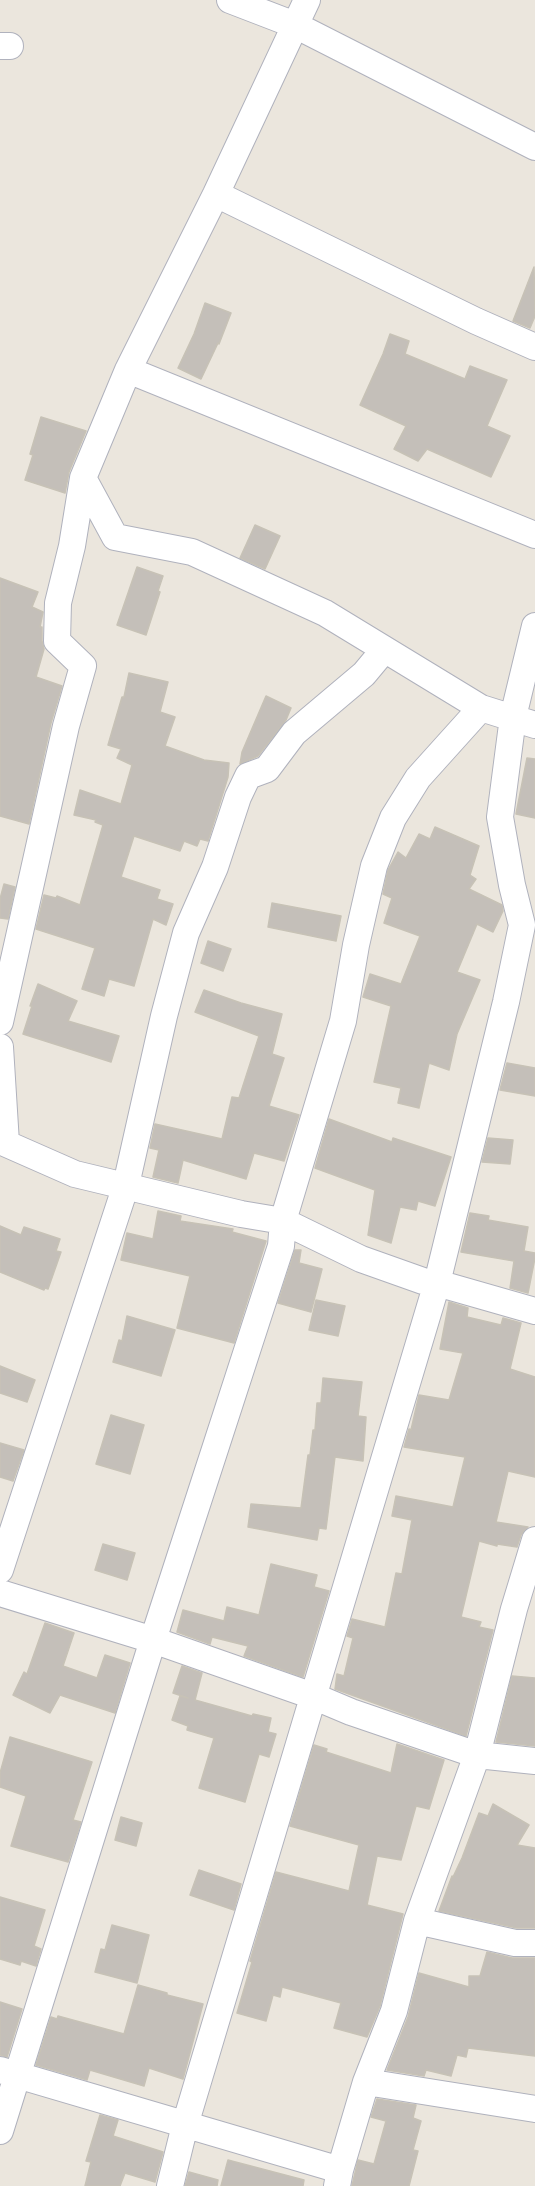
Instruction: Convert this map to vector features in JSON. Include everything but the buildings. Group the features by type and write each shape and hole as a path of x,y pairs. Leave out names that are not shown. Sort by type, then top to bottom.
{"street":[{"path":"230,0 295,25 535,147"},
{"path":"0,1022 66,726 83,666 57,641 58,603 72,546 83,478 128,370 216,194 307,0"},
{"path":"216,194 476,321 535,347"},
{"path":"128,370 535,535"},
{"path":"83,478 115,537 192,552 325,613 481,708 524,721"},
{"path":"170,2186 185,2125 437,1282 496,1042 522,925 524,889 500,817 524,721 535,626"},
{"path":"0,1570 126,1185 164,1016 186,933 215,867 238,797 248,776 267,769 294,733 364,674 384,650"},
{"path":"0,2131 9,2072 282,1246 283,1221 343,1021 356,945 374,866 393,818 418,778 481,708"},
{"path":"0,1047 3,1142 75,1174 241,1214 283,1221 361,1259 423,1281 437,1282 512,1302 535,1311"},
{"path":"9,2072 185,2125 338,2178 366,2082 394,2011 417,1921 477,1755 524,1610 535,1540"},
{"path":"0,1593 153,1640 477,1755 535,1761"},
{"path":"417,1921 515,1943 535,1943"},
{"path":"366,2082 535,2109"}]}
